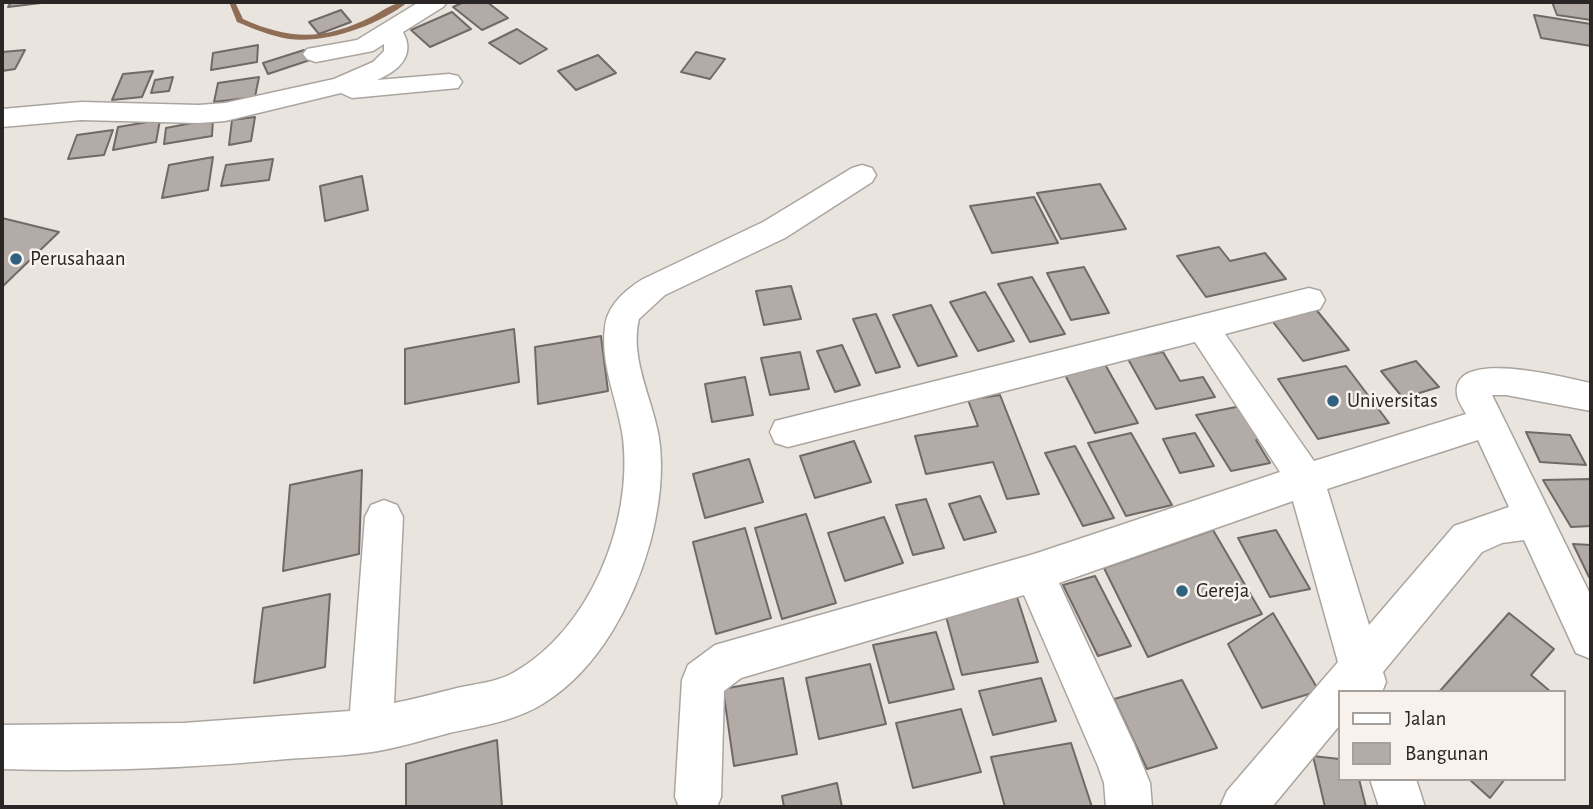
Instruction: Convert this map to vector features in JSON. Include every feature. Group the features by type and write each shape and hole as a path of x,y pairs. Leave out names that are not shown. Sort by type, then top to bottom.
{"street":[{"path":"316,54 358,48 435,2"},
{"path":"2,118 97,111 210,114 276,100 342,85 382,68 396,52 397,44 390,31"},
{"path":"276,100 449,82"},
{"path":"2,747 205,746 370,730 522,691 549,675 612,594 627,554 640,498 643,461 641,437 622,350 621,323 625,315 648,291 774,230 862,175"},
{"path":"788,432 1309,300"},
{"path":"1203,328 1306,480 1364,678"},
{"path":"1591,397 1506,381 1486,381 1475,387 1474,394 1538,523 1591,639"},
{"path":"698,797 703,680 730,660 1034,573 1306,480 1488,422"},
{"path":"370,730 384,517"},
{"path":"1364,678 1468,539 1500,524 1521,521 1538,523"},
{"path":"1034,573 1123,772 1129,807"},
{"path":"1242,807 1338,705"},
{"path":"1394,781 1402,807"}],"building":[{"path":"11,2 49,2 8,7"},
{"path":"464,2 487,2 508,18 482,30 453,7"},
{"path":"1552,2 1591,2 1591,20 1557,15"},
{"path":"341,10 351,22 319,34 309,22"},
{"path":"452,12 471,29 430,47 411,30"},
{"path":"1534,15 1591,24 1591,46 1541,38"},
{"path":"517,29 547,49 520,64 489,43"},
{"path":"258,45 257,62 211,70 213,53"},
{"path":"25,50 15,69 2,71 2,52"},
{"path":"304,50 310,60 268,74 263,63"},
{"path":"696,52 725,59 710,79 681,72"},
{"path":"598,55 616,73 576,90 558,71"},
{"path":"153,71 142,97 112,100 123,74"},
{"path":"173,77 169,91 151,93 155,80"},
{"path":"259,77 255,97 214,102 218,83"},
{"path":"255,117 251,141 229,145 232,120"},
{"path":"213,119 212,136 164,144 166,128"},
{"path":"160,120 156,142 113,150 118,127"},
{"path":"113,130 104,155 68,159 77,135"},
{"path":"213,157 208,190 162,198 169,165"},
{"path":"273,159 269,180 221,186 226,165"},
{"path":"362,176 368,210 325,221 320,186"},
{"path":"1100,184 1126,229 1061,239 1037,193"},
{"path":"1034,197 1058,243 992,253 970,206"},
{"name":"Perusahaan","path":"2,218 59,232 2,287"},
{"path":"1219,247 1230,261 1265,253 1286,279 1206,297 1177,256"},
{"path":"1084,267 1109,313 1071,320 1047,273"},
{"path":"1032,277 1065,334 1030,342 998,284"},
{"path":"791,286 801,319 764,325 756,291"},
{"path":"985,292 1014,341 978,351 950,302"},
{"path":"931,305 957,356 918,366 893,315"},
{"path":"1314,307 1349,350 1303,361 1270,318"},
{"path":"876,314 900,367 876,373 853,319"},
{"path":"514,329 519,382 405,404 405,349"},
{"path":"601,336 608,391 538,404 535,347"},
{"path":"842,345 860,385 835,392 817,351"},
{"path":"800,352 809,389 770,395 761,358"},
{"path":"1163,352 1180,381 1203,377 1215,397 1156,409 1128,359"},
{"path":"1102,359 1138,423 1095,433 1061,367"},
{"path":"1416,361 1439,387 1403,398 1381,371"},
{"name":"Universitas","path":"1346,366 1389,423 1318,439 1278,379"},
{"path":"745,377 753,415 712,422 705,384"},
{"path":"1000,395 1039,494 1007,499 993,462 926,474 915,436 978,426 968,400"},
{"path":"1241,406 1261,439 1256,440 1270,463 1231,471 1196,415"},
{"path":"1526,432 1570,435 1586,465 1540,462"},
{"path":"1131,433 1172,505 1126,516 1088,443"},
{"path":"1195,433 1214,466 1180,473 1163,439"},
{"path":"854,441 871,482 815,498 800,456"},
{"path":"1075,446 1114,518 1083,526 1045,453"},
{"path":"749,459 763,502 705,518 693,474"},
{"path":"362,470 359,554 283,571 290,485"},
{"path":"1591,479 1591,526 1571,527 1543,480"},
{"path":"980,496 996,532 964,540 949,504"},
{"path":"926,499 944,548 913,555 896,505"},
{"path":"806,514 836,603 782,619 755,528"},
{"path":"884,517 903,563 845,581 828,533"},
{"path":"745,528 771,618 716,634 693,542"},
{"name":"Gereja","path":"1213,530 1262,614 1148,657 1104,568"},
{"path":"1276,530 1310,589 1270,597 1238,538"},
{"path":"1573,544 1591,545 1591,577 1589,577"},
{"path":"1095,576 1131,646 1098,656 1063,585"},
{"path":"330,594 325,667 254,683 263,608"},
{"path":"1017,597 1038,662 962,675 944,609"},
{"path":"1273,613 1319,691 1262,708 1228,644"},
{"path":"1509,613 1554,649 1531,675 1549,690 1441,690"},
{"path":"936,632 954,689 889,703 873,645"},
{"path":"870,664 886,724 819,739 806,678"},
{"path":"783,678 797,754 734,766 723,689"},
{"path":"1041,678 1056,721 993,735 979,691"},
{"path":"1182,680 1217,748 1147,769 1114,699"},
{"path":"961,709 981,772 913,788 896,723"},
{"path":"497,740 502,807 406,807 406,764"},
{"path":"1071,743 1092,807 1005,807 991,757"},
{"path":"1313,756 1338,759 1338,781 1360,781 1366,807 1325,807"},
{"path":"1471,781 1503,781 1490,798"},
{"path":"837,783 842,807 784,807 782,796"}],"waterway":[{"path":"232,2 240,20 262,30 292,37 342,31 404,2"}],"place":[{"name":"Perusahaan","path":"16,259"},
{"name":"Universitas","path":"1333,401"},
{"name":"Gereja","path":"1182,591"}]}
